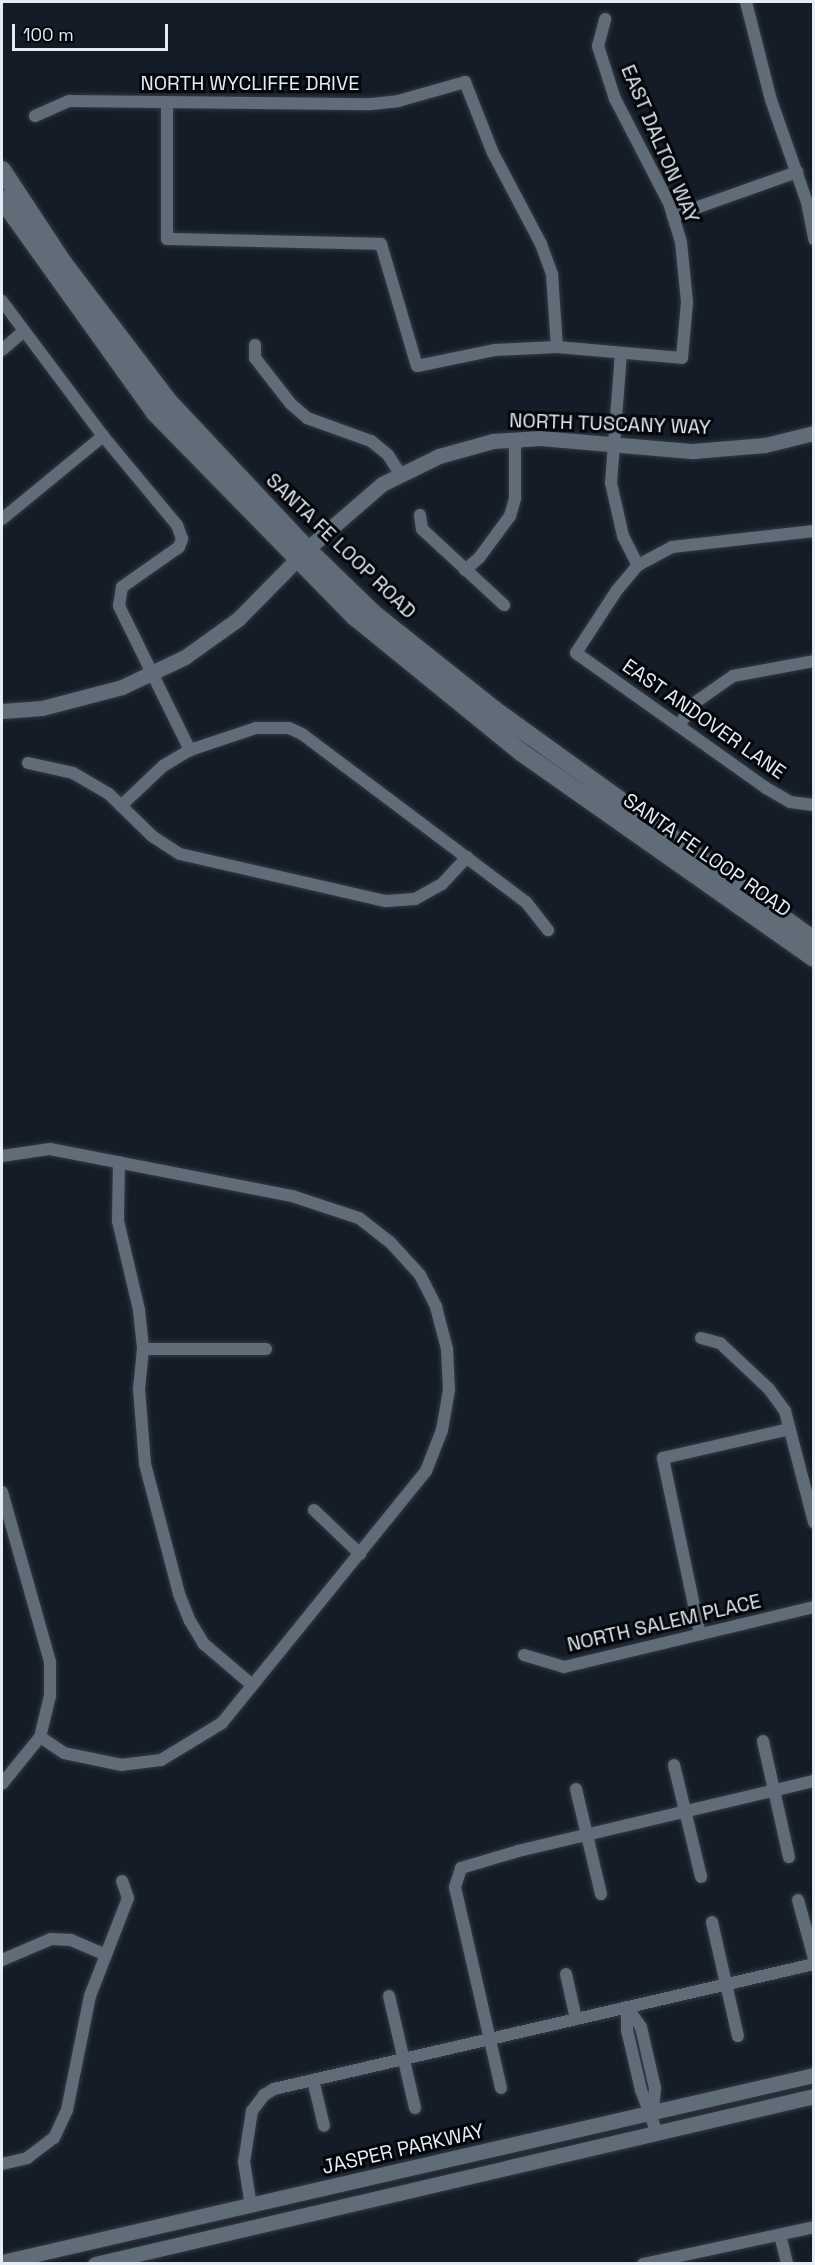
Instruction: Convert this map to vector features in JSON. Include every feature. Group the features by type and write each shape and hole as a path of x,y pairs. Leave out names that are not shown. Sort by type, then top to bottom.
{"main road":[{"name":"SANTA FE LOOP ROAD","path":"2,170 64,264 156,385 355,617 521,752 813,958"},
{"name":"SANTA FE LOOP ROAD","path":"2,199 154,413 302,554 492,708 813,940"}],"street":[{"path":"746,2 771,100 797,172 813,239"},
{"name":"EAST DALTON WAY","path":"605,19 598,46 615,99 673,216 681,242 687,302 682,358 621,353"},
{"name":"NORTH WYCLIFFE DRIVE","path":"35,116 69,101 371,104 398,101 465,82 493,153 541,244 552,274 557,347"},
{"path":"167,102 167,239 381,244 417,366 495,350 557,347 621,353 611,483 615,510 638,565 672,547 813,531"},
{"path":"673,216 797,172"},
{"path":"2,301 103,436 177,525 182,539 179,547 122,587 119,606 190,750"},
{"path":"2,350 23,332"},
{"path":"255,345 255,358 291,404 307,418 371,441 388,455 401,475"},
{"name":"NORTH TUSCANY WAY","path":"2,711 42,708 122,687 185,657 238,619 302,554 382,484 439,456 494,441 614,444 693,451 765,445 813,433"},
{"path":"2,519 103,436"},
{"path":"465,570 479,558 510,516 515,498 515,440"},
{"path":"420,516 422,530 504,605"},
{"name":"EAST ANDOVER LANE","path":"638,565 616,590 576,653 766,788 790,802 813,805"},
{"path":"679,726 693,704 733,676 813,661"},
{"path":"123,804 163,766 190,750 256,728 289,728 302,734 526,902 548,930"},
{"path":"28,763 73,773 123,804 152,836 180,854 386,901 415,899 442,884 468,857"},
{"path":"2,1156 50,1149 331,1206 359,1218 390,1242 420,1275 436,1307 447,1349 449,1390 442,1430 426,1471 251,1684 222,1723 196,1742 161,1760 123,1765 92,1761 64,1753 40,1737"},
{"path":"119,1162 118,1221 133,1279 143,1349 140,1433 179,1594 204,1644 251,1684"},
{"path":"701,1338 720,1343 769,1389 785,1411 813,1522"},
{"path":"143,1349 266,1349"},
{"path":"700,1634 663,1458 790,1429"},
{"path":"2,1492 50,1662 50,1696 40,1737 2,1784"},
{"path":"314,1510 360,1554"},
{"name":"NORTH SALEM PLACE","path":"524,1655 564,1667 813,1607"},
{"path":"763,1741 789,1857"},
{"path":"674,1765 701,1877"},
{"path":"501,2088 454,1878 466,1864 813,1781"},
{"path":"576,1789 601,1894"},
{"path":"2,2164 27,2158 54,2138 67,2110 90,1996 128,1898 122,1881"},
{"path":"798,1900 813,1958"},
{"path":"712,1922 738,2036"},
{"path":"2,1960 51,1939 70,1941 106,1955"},
{"path":"251,2206 244,2162 252,2111 264,2095 274,2089 813,1964"},
{"path":"566,1974 576,2019"},
{"path":"389,1996 415,2108"},
{"path":"627,2007 627,2030 641,2090 653,2113 657,2133"},
{"name":"JASPER PARKWAY","path":"2,2262 813,2075"},
{"path":"313,2079 324,2126"},
{"path":"95,2264 813,2096"},
{"path":"643,2263 813,2227"},
{"path":"780,2235 787,2264"}]}
